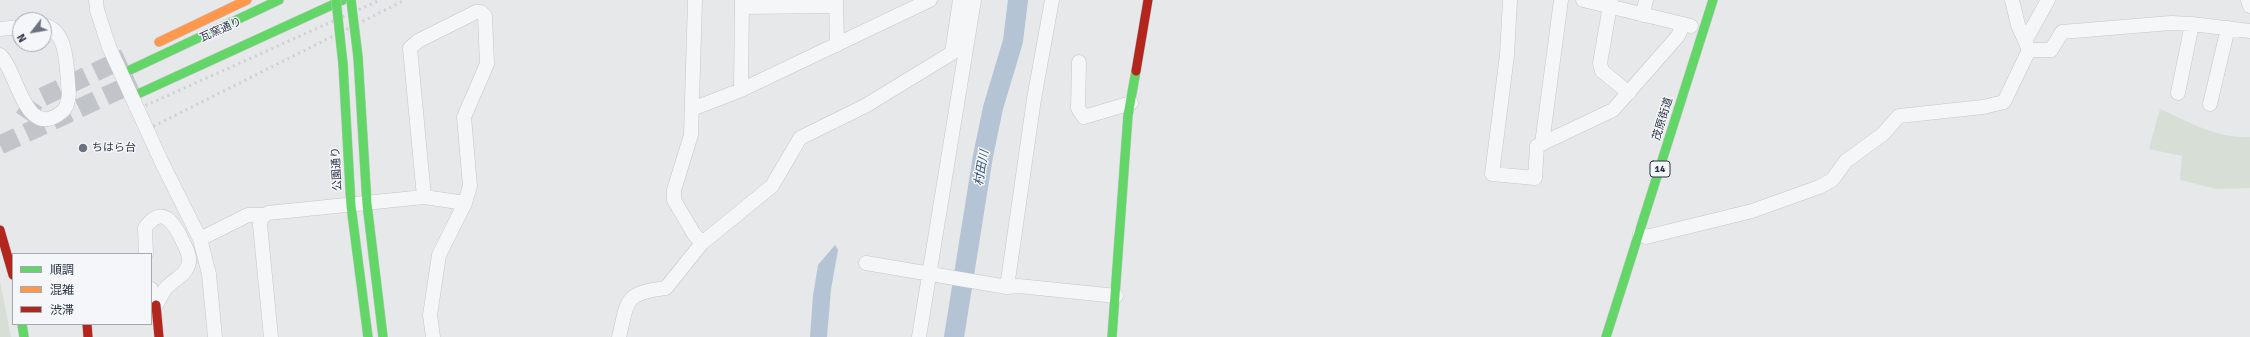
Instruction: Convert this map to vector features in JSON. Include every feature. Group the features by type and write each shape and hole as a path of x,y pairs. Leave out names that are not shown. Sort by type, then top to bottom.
{"street":[{"path":"96,0 97,10 109,47 163,165 200,238 209,274 215,337"},
{"path":"147,48 246,0"},
{"name":"瓦窯通り","path":"130,70 279,0"},
{"path":"351,0 358,57 367,204 382,337"},
{"path":"695,0 691,135 674,190 674,200 694,234 702,244"},
{"path":"692,109 740,90 837,45 908,5 930,0"},
{"path":"619,337 628,302 642,291 666,288 702,244 772,186 800,138 864,106 952,53 960,0"},
{"path":"920,337 974,0"},
{"path":"1007,287 1034,99 1052,0"},
{"path":"1112,337 1131,103 1148,0"},
{"path":"1510,0 1507,55 1492,174 1535,178 1537,146 1613,110 1678,36 1683,24"},
{"path":"1542,144 1561,0"},
{"path":"1582,0 1611,3 1642,15 1703,29"},
{"path":"1642,15 1646,0"},
{"name":"茂原街道","path":"1606,337 1640,234 1713,0"},
{"path":"2012,0 2018,25 2027,45"},
{"path":"1640,234 1646,237 1752,212 1819,187 1832,180 1846,161 1883,134 1899,116 1983,107 2004,102 2027,45 2048,0"},
{"path":"2248,0 2250,6"},
{"path":"140,93 338,1"},
{"name":"公園通り","path":"338,1 351,206 368,337"},
{"path":"740,90 742,3 835,3 837,45"},
{"path":"1611,3 1600,63 1602,71 1630,92"},
{"path":"424,197 410,48 418,41 476,12 481,12 485,16 487,64 464,117 470,186 465,203 439,255 430,315 433,337"},
{"path":"2027,45 2051,50 2062,32 2172,23 2250,31"},
{"path":"2178,93 2192,24"},
{"path":"0,29 12,28"},
{"path":"2210,104 2228,28"},
{"path":"0,55 6,62 27,108 33,115 40,119 48,118 63,111 68,101 69,94 63,44 57,32 52,29"},
{"path":"1079,62 1078,108 1084,117 1131,103"},
{"path":"200,238 248,215 264,215 268,213 351,206 424,197 465,203"},
{"path":"264,215 260,225 271,337"},
{"path":"146,253 145,228 154,218 162,217 169,219 175,225 189,254 190,261 184,274 166,288 156,305"},
{"path":"0,230 12,272"},
{"path":"866,263 1007,287 1019,286 1116,296"},
{"path":"152,293 156,305 160,337"},
{"path":"22,325 24,337"},
{"path":"87,325 88,337"}],"shaded area":[{"path":"2160,109 2204,129 2238,137 2250,137 2250,188 2217,189 2180,180 2182,156 2149,149"},
{"path":"0,281 11,337 0,337"}],"water":[{"path":"835,245 838,250 831,289 827,337 810,337 813,296 818,265"}],"waterway":[{"name":"村田川","path":"954,337 983,156 993,108 1013,41 1018,0"}],"tunnel":[{"path":"24,118 36,100 125,58"},
{"path":"0,145 136,82"}],"railway":[{"path":"140,108 380,0"},
{"path":"148,129 405,0"}],"traffic: fast":[{"path":"130,70 279,0"},
{"path":"336,0 343,64"},
{"path":"140,93 343,0"},
{"path":"351,0 358,57"},
{"path":"1606,337 1713,0"},
{"path":"358,57 367,204 383,337"},
{"path":"343,64 351,206 368,337"},
{"path":"1112,337 1128,115 1136,71"},
{"path":"22,325 24,337"}],"traffic: slow":[{"path":"159,42 247,0"}],"traffic: jam":[{"path":"1136,71 1148,0"},
{"path":"0,230 12,272"},
{"path":"156,305 159,337"},
{"path":"87,325 88,337"}],"place":[{"name":"ちはら台","path":"83,148"}]}
